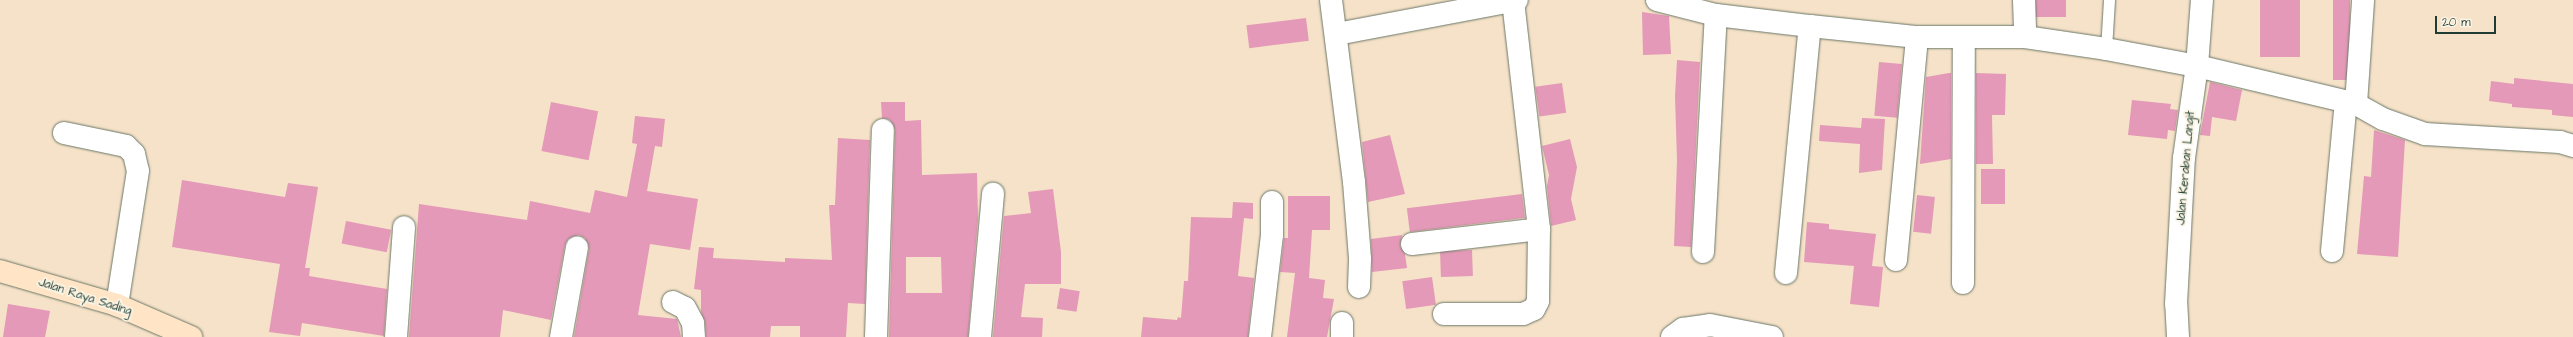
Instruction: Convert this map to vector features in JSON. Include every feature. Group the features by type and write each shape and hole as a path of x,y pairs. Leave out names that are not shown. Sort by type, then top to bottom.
{"street":[{"path":"1331,0 1357,218 1360,259 1359,287"},
{"path":"2024,0 2025,37"},
{"name":"Jalan Keraban Langit","path":"2178,337 2176,304 2184,158 2197,66 2202,0"},
{"path":"2332,251 2363,0"},
{"path":"1336,34 1515,1 1539,229 1539,284 1534,308 1523,314 1444,314"},
{"path":"1664,1 1716,15 1810,26 1917,37 2025,37 2106,48 2197,66 2351,103 2383,119 2425,134 2560,142 2573,146"},
{"path":"1703,252 1716,15"},
{"path":"1786,273 1810,26"},
{"path":"1896,260 1917,37"},
{"path":"1963,283 1964,38"},
{"path":"876,337 883,130"},
{"path":"64,133 126,146 134,154 138,171 118,305"},
{"path":"980,337 993,194"},
{"path":"1260,337 1272,235 1272,202"},
{"path":"396,337 404,228"},
{"path":"1412,244 1539,229"},
{"path":"561,337 577,247"},
{"name":"Jalan Raya Sading","path":"0,271 118,305 191,337"},
{"path":"673,302 684,308 693,323 694,337"},
{"path":"1672,337 1683,329 1710,325 1772,337"}],"lane":[{"path":"2106,48 2109,0"}],"building":[{"path":"2036,0 2066,0 2066,17 2036,17"},
{"path":"2260,0 2300,0 2300,57 2260,57"},
{"path":"2333,0 2350,0 2350,80 2333,80"},
{"path":"1642,12 1669,16 1671,54 1643,55"},
{"path":"1306,18 1309,41 1249,48 1246,25"},
{"path":"1677,60 1700,62 1691,247 1674,246 1677,160 1675,96"},
{"path":"1879,62 1902,64 1897,118 1874,116"},
{"path":"1951,73 1951,159 1920,164 1926,77"},
{"path":"1976,73 2006,74 2005,115 1992,115 1993,164 1976,164"},
{"path":"2514,78 2573,84 2573,117 2552,115 2552,110 2512,107 2512,104 2489,101 2491,81 2514,84"},
{"path":"2210,82 2242,90 2236,121 2212,117 2210,136 2200,135"},
{"path":"1562,83 1566,113 1539,116 1535,87"},
{"path":"2132,100 2171,104 2170,109 2178,110 2175,131 2168,130 2167,139 2128,135"},
{"path":"551,102 598,111 589,160 541,151"},
{"path":"881,102 905,102 905,121 921,120 922,175 977,173 978,219 968,337 889,337 895,130 890,120 882,118","holes":["906,257 941,257 942,293 906,293"]},
{"path":"635,116 665,119 662,147 655,146 647,191 698,199 690,250 650,244 638,315 677,319 681,337 574,337 589,249 585,238 579,235 568,239 565,245 551,320 503,310 500,337 409,337 419,204 527,220 530,201 590,213 595,190 627,197 637,144 632,143"},
{"path":"1862,118 1885,119 1882,170 1859,173 1860,144 1819,141 1820,125 1861,128"},
{"path":"2374,130 2405,140 2398,257 2357,254 2364,176 2371,177"},
{"path":"1390,135 1405,194 1368,202 1362,142"},
{"path":"838,138 870,140 865,304 848,303 846,337 800,337 800,326 771,326 770,337 706,337 705,322 701,312 701,290 694,289 699,247 714,248 713,258 785,262 785,258 832,260 829,205 835,205"},
{"path":"1570,139 1577,167 1571,199 1576,220 1551,226 1547,186 1549,175 1542,146"},
{"path":"1981,169 2005,169 2005,204 1981,204"},
{"path":"182,180 285,197 288,183 318,187 305,268 310,268 309,276 387,289 384,336 302,323 300,336 269,332 280,264 172,247"},
{"path":"1053,189 1061,252 1061,284 1025,284 1021,317 1043,318 1042,337 993,337 1004,216 1031,213 1028,192"},
{"path":"1522,194 1525,218 1410,232 1407,208"},
{"path":"1917,195 1935,197 1931,234 1913,232"},
{"path":"1288,196 1330,196 1330,230 1312,230 1309,278 1325,280 1323,298 1334,299 1327,337 1287,337 1295,273 1280,272 1284,238 1288,238"},
{"path":"1233,202 1253,203 1253,219 1244,218 1238,276 1254,278 1248,337 1141,337 1143,317 1177,320 1178,317 1181,318 1184,281 1188,281 1191,217 1232,218"},
{"path":"346,221 391,230 387,252 342,244"},
{"path":"1807,222 1829,224 1829,229 1876,234 1872,266 1883,267 1879,307 1850,304 1854,266 1804,262"},
{"path":"1402,235 1400,246 1405,254 1407,268 1372,272 1371,239"},
{"path":"1472,250 1473,276 1441,277 1440,251"},
{"path":"1432,277 1436,305 1406,309 1402,281"},
{"path":"1060,288 1080,291 1076,312 1057,309"},
{"path":"8,304 50,311 45,337 3,337"}]}
